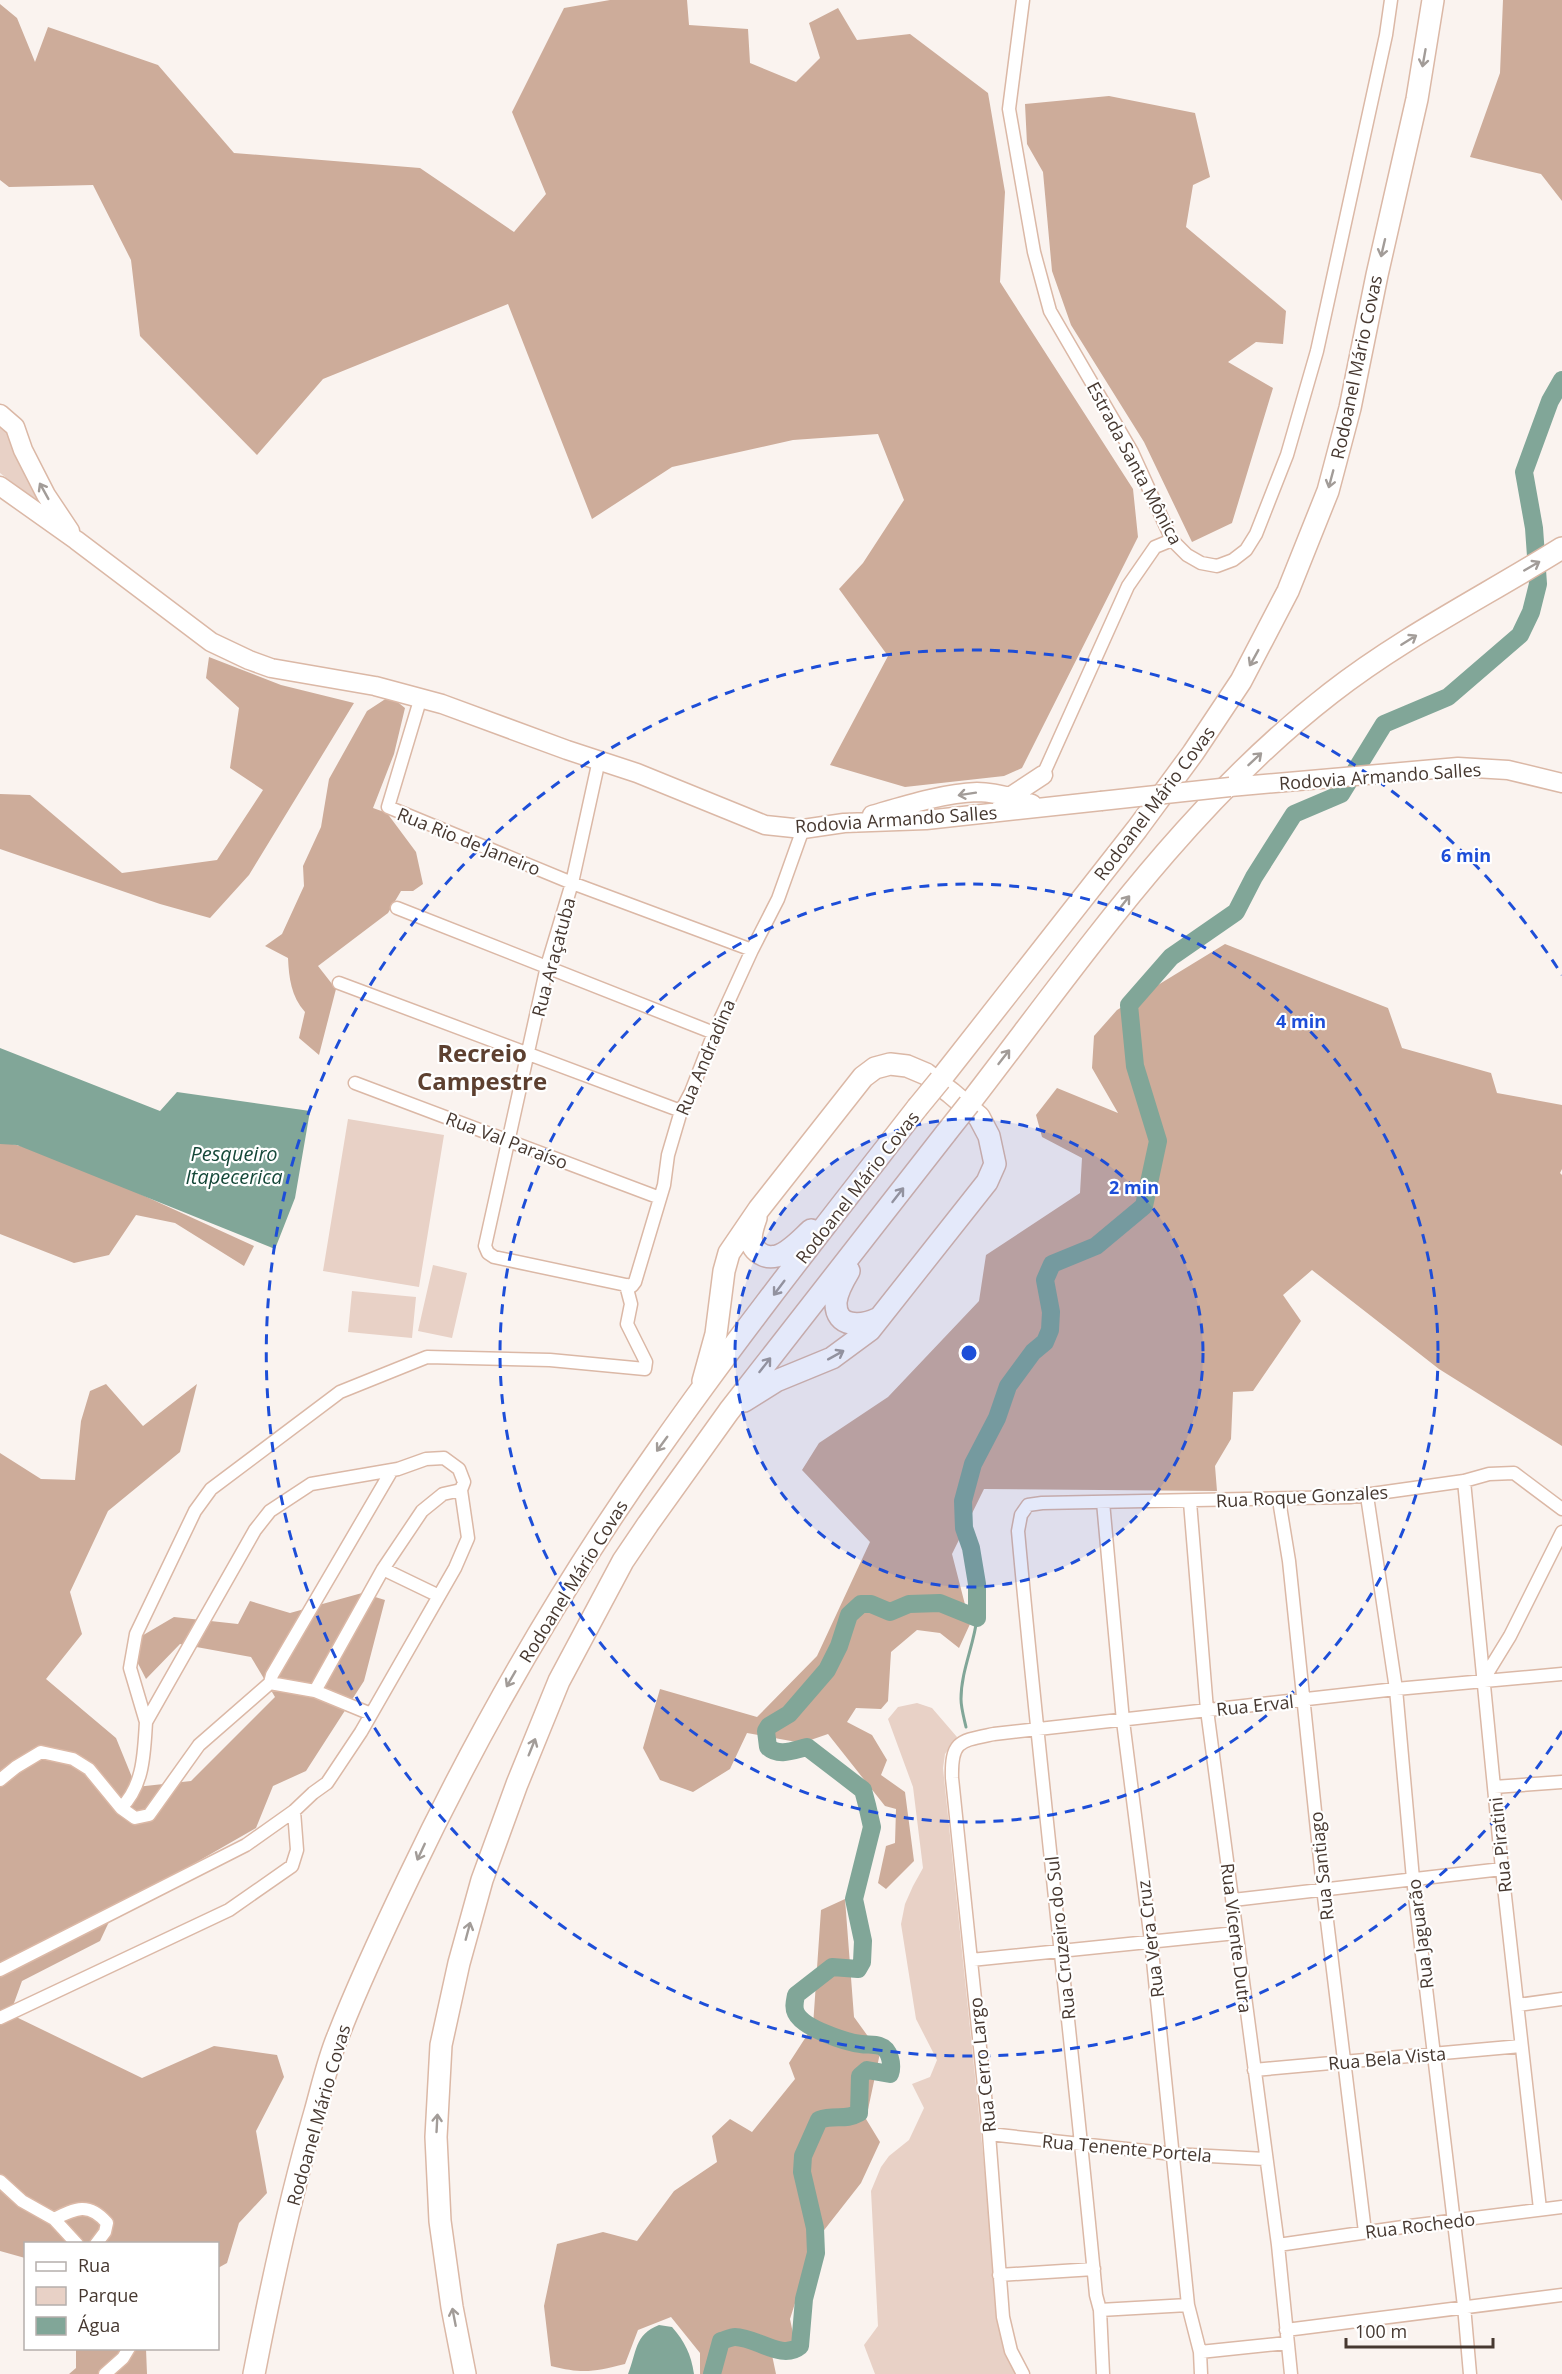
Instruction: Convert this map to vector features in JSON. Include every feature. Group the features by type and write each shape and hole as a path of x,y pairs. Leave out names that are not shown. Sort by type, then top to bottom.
{"highway":[{"name":"Rodoanel Mário Covas","path":"254,2374 265,2315 304,2148 333,2049 388,1921 441,1810 519,1665 587,1555 699,1393 1193,753 1241,681 1288,591 1328,491 1345,427 1417,99 1433,0"},
{"name":"Rodoanel Mário Covas","path":"465,2374 452,2307 440,2221 436,2137 441,2045 459,1964 482,1880 521,1773 564,1671 623,1561 686,1468 729,1411 1136,888 1193,820 1231,781 1339,687 1373,662 1562,548"},
{"path":"699,1393 716,1334 724,1271 729,1253 759,1209 853,1088 875,1068 890,1064 907,1066 926,1074 979,1117 994,1152 995,1164 987,1182 882,1317 857,1341 832,1358 776,1381 729,1411"},
{"path":"759,1209 751,1234 751,1243 758,1252 767,1257 777,1256 790,1248 849,1196"},
{"path":"872,1228 839,1289 836,1303 838,1313 844,1321 854,1325 866,1324 882,1317"}],"main road":[{"name":"Rodovia Armando Salles","path":"0,414 15,427 22,450 46,495 76,540"},
{"name":"Rodovia Armando Salles","path":"0,486 211,642 239,656 271,668 375,686 421,697 599,760 765,825 803,830 844,823 926,820 989,812 1035,796 1075,803 1445,769 1488,767 1562,783"},
{"path":"989,812 1035,796 1045,787 1075,803"},
{"path":"844,823 922,801 977,792 1035,796"}],"street":[{"name":"Estrada Santa Mônica","path":"1023,0 1009,109 1034,252 1050,311 1132,452 1172,540 1186,555 1201,563 1217,566 1233,560 1246,550 1256,534 1287,455 1315,360 1386,35 1391,0"},
{"path":"1035,796 1128,586 1155,547 1172,540"},
{"name":"Rua Rio de Janeiro","path":"421,697 388,807 572,883 752,950"},
{"name":"Rua Araçatuba","path":"599,760 572,883 547,966 485,1246 488,1253 494,1257 626,1285"},
{"name":"Rua Andradina","path":"626,1285 632,1286 635,1282 664,1185 668,1155 681,1111 691,1092 714,1033 778,899 803,830"},
{"path":"397,908 714,1033"},
{"path":"339,983 681,1111"},
{"name":"Rua Val Paraíso","path":"355,1083 660,1198"},
{"path":"121,1808 131,1798 141,1774 146,1722 130,1668 136,1634 195,1511 211,1489 340,1392 428,1357 550,1360 645,1369 646,1362 627,1324 631,1304 626,1285"},
{"path":"0,1970 246,1845 294,1812 327,1783 371,1714 439,1596 468,1538 461,1490 464,1482 459,1469 444,1458 426,1459 392,1470 311,1484 270,1511 255,1530 146,1722"},
{"path":"0,1780 41,1752 73,1759 89,1769 121,1808 135,1818 149,1815 199,1745 270,1683 272,1675 392,1470"},
{"name":"Rua Roque Gonzales","path":"1028,1505 1367,1496 1464,1481 1489,1474 1514,1473 1562,1509"},
{"name":"Rua Piratini","path":"1464,1481 1502,1869 1540,2209"},
{"path":"315,1691 383,1569 422,1510 444,1494 461,1490"},
{"name":"Rua Jaguarão","path":"1367,1496 1396,1689 1413,1879 1435,2054 1470,2374"},
{"name":"Rua Santiago","path":"1279,1500 1289,1561 1323,1888 1365,2232"},
{"name":"Rua Vera Cruz","path":"1103,1502 1123,1721 1151,1941 1188,2304 1200,2352 1201,2374"},
{"name":"Rua Vicente Dutra","path":"1190,1502 1207,1710 1278,2246 1291,2374"},
{"name":"Rua Cruzeiro do Sul","path":"1028,1505 1021,1515 1018,1531 1036,1730 1062,1951 1096,2295 1100,2310 1103,2374"},
{"path":"1483,1680 1510,1635 1562,1532"},
{"path":"383,1569 439,1596"},
{"name":"Rua Erval","path":"953,1752 958,1745 971,1739 1036,1730 1396,1689 1562,1674"},
{"path":"270,1683 315,1691 371,1714"},
{"name":"Rua Cerro Largo","path":"953,1752 952,1778 989,2134 999,2275 1007,2339 1023,2374"},
{"path":"1494,1787 1562,1782"},
{"path":"0,2018 229,1910 292,1866 297,1850 294,1812"},
{"path":"1233,1900 1502,1869"},
{"path":"971,1960 1236,1933"},
{"path":"1518,2005 1562,1999"},
{"name":"Rua Bela Vista","path":"1254,2070 1521,2046"},
{"name":"Rua Tenente Portela","path":"989,2134 1173,2154 1265,2159"},
{"path":"0,2181 22,2201 54,2219 75,2242"},
{"name":"Rua Rochedo","path":"1278,2246 1365,2232 1562,2207"},
{"path":"54,2219 72,2210 86,2209 98,2212 107,2223 105,2232 98,2242"},
{"path":"999,2275 1094,2269"},
{"path":"1200,2352 1464,2306 1562,2295"},
{"path":"1100,2310 1188,2304"},
{"path":"105,2374 128,2350"}],"green space":[{"path":"0,425 9,435 44,507 0,473"},
{"path":"348,1119 444,1135 419,1287 323,1271"},
{"path":"433,1265 467,1273 452,1338 418,1331"},
{"path":"352,1291 416,1297 412,1338 348,1332"},
{"path":"917,1703 932,1708 957,1737 945,1754 943,1768 1002,2336 1019,2374 875,2374 864,2345 878,2326 871,2191 881,2167 889,2156 909,2140 924,2108 912,2084 930,2077 937,2060 916,2019 901,1924 905,1904 923,1868 913,1787 888,1719 898,1707"}],"shaded area":[{"path":"610,0 687,0 689,25 748,29 750,63 796,82 820,58 809,23 838,8 857,40 910,34 988,93 1005,192 1000,282 1133,489 1138,537 1022,768 1004,776 905,787 830,765 888,656 839,589 863,563 904,500 878,434 793,440 672,467 592,519 508,304 323,379 257,455 140,336 131,260 93,185 9,187 0,180 0,4 17,18 35,62 48,27 158,65 234,153 420,168 514,232 546,194 512,112 564,8"},
{"path":"1503,0 1562,0 1562,201 1541,174 1470,157 1500,73"},
{"path":"1109,96 1195,113 1210,177 1193,185 1186,227 1286,311 1283,344 1256,342 1228,362 1273,388 1232,523 1192,542 1144,442 1071,325 1052,271 1043,172 1027,144 1025,104"},
{"path":"209,657 281,685 354,703 249,875 210,918 160,904 0,849 0,794 30,795 122,873 217,860 263,790 230,768 239,708 206,678"},
{"path":"390,696 405,708 394,754 373,808 387,813 416,852 423,884 413,891 401,891 388,913 318,966 336,989 319,1055 299,1038 305,1012 292,986 288,958 265,946 282,934 304,886 303,866 321,827 329,779 367,711"},
{"path":"1225,944 1388,1008 1402,1048 1491,1073 1497,1093 1562,1105 1562,1169 1560,1173 1562,1175 1562,1446 1439,1369 1312,1270 1283,1295 1301,1321 1253,1391 1233,1392 1231,1439 1215,1466 1217,1491 984,1489 952,1554 970,1624 959,1648 940,1633 917,1630 891,1652 888,1701 881,1709 856,1708 847,1722 872,1735 887,1760 881,1775 905,1792 914,1861 886,1889 878,1883 886,1846 895,1843 896,1809 885,1806 828,1734 802,1743 747,1733 730,1769 693,1792 660,1780 643,1748 660,1689 757,1717 817,1656 870,1542 802,1470 819,1443 888,1397 979,1301 986,1255 1080,1193 1082,1158 1042,1137 1036,1115 1057,1088 1118,1113 1092,1068 1094,1036 1117,1010"},
{"path":"0,1141 91,1163 127,1188 254,1246 244,1266 175,1223 136,1215 109,1255 74,1263 0,1234"},
{"path":"106,1384 143,1426 197,1384 180,1452 108,1511 70,1592 82,1634 46,1679 116,1738 136,1787 191,1781 275,1697 251,1657 180,1644 146,1679 128,1644 174,1617 238,1624 250,1601 290,1613 362,1593 385,1600 364,1681 306,1771 273,1786 256,1828 115,1909 100,1941 22,1981 10,2014 142,2078 214,2046 277,2055 284,2077 256,2131 267,2193 239,2223 227,2263 219,2267 219,2242 24,2242 24,2258 0,2251 0,1453 41,1479 75,1480 81,1421 90,1391"},
{"path":"845,1899 854,2017 880,2053 866,2119 880,2142 861,2183 814,2243 790,2319 795,2343 772,2355 776,2374 700,2374 700,2353 671,2317 638,2330 625,2364 588,2371 551,2366 544,2306 557,2244 603,2232 637,2241 674,2191 717,2162 712,2136 730,2119 752,2132 795,2079 789,2063 813,2026 821,1910"},
{"path":"76,2350 146,2350 147,2374 69,2374 76,2368"}],"water":[{"name":"Pesqueiro Itapecerica","path":"0,1048 160,1111 177,1092 310,1111 295,1198 275,1249 17,1145 0,1144"},
{"path":"659,2325 672,2327 680,2338 689,2354 694,2374 628,2374 641,2339"}],"waterway":[{"path":"712,2374 721,2341 730,2338 743,2338 785,2351 800,2346 804,2299 816,2253 815,2228 802,2172 803,2156 819,2120 849,2117 859,2113 860,2076 867,2070 890,2074 891,2070 891,2062 886,2050 878,2045 854,2043 815,2029 800,2019 794,2004 796,1995 832,1967 858,1969 862,1962 863,1941 854,1899 872,1827 863,1790 807,1747 787,1752 772,1750 768,1747 766,1731 769,1726 789,1714 827,1670 839,1646 849,1615 861,1604 871,1604 890,1612 909,1604 940,1603 977,1618 977,1584 971,1548 964,1528 963,1501 973,1464 997,1418 1008,1386 1033,1352 1045,1342 1050,1330 1051,1312 1045,1280 1052,1264 1096,1246 1144,1206 1158,1141 1135,1066 1129,1005 1171,957 1236,912 1254,877 1294,814 1341,794 1384,724 1448,697 1520,635 1531,612 1538,584 1534,528 1524,472 1550,401 1562,380"},
{"path":"966,1727 961,1699 962,1689 977,1618"}],"district":[{"name":"Recreio Campestre","path":"482,1066"}]}
